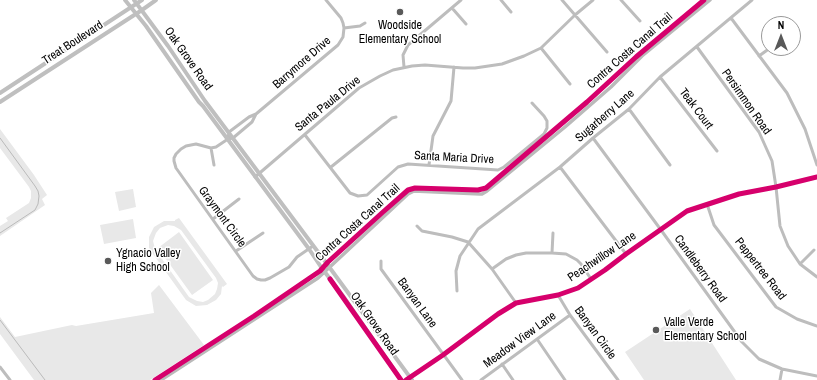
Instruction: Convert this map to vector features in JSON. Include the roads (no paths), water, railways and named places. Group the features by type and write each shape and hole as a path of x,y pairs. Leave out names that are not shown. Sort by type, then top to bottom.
{"main road":[{"name":"Oak Grove Road","path":"125,0 146,26 199,102 309,249 401,380"},
{"name":"Treat Boulevard","path":"0,94 131,8 136,2 142,0"},
{"name":"Treat Boulevard","path":"0,102 156,0"},
{"name":"Oak Grove Road","path":"136,2 205,101 327,264 409,379"},
{"path":"330,279 333,279 342,291 347,292"}],"street":[{"path":"404,67 403,55 408,45 461,0"},
{"path":"501,0 511,12"},
{"path":"562,0 608,52"},
{"name":"Santa Paula Drive","path":"256,177 359,88 380,76 404,67 425,65 475,68 502,64 540,48 593,0"},
{"path":"621,0 640,21"},
{"name":"Sugarberry Lane","path":"457,291 456,271 460,256 478,229 560,167 629,109 660,77 752,0"},
{"path":"328,1 341,18 344,28 360,26 365,23"},
{"path":"452,8 466,24"},
{"path":"731,18 787,93 805,129 817,165"},
{"name":"Barrymore Drive","path":"229,132 249,117 256,114 338,45 343,37 344,28"},
{"name":"Persimmon Road","path":"697,47 759,132 772,161 780,226 788,246 800,264 817,276"},
{"path":"540,48 570,84"},
{"path":"429,165 433,136 451,101 454,67"},
{"name":"Teak Court","path":"660,77 717,151"},
{"name":"Santa Maria Drive","path":"305,134 350,193 358,196 367,195 398,168 408,164 498,170 504,167 544,134 547,128 547,121 544,116 532,103"},
{"path":"629,109 670,165"},
{"name":"Barrymore Drive","path":"228,139 233,138 252,122 256,114"},
{"path":"331,167 392,118 396,117"},
{"path":"214,165 211,148 216,147 228,139 229,132"},
{"name":"Candleberry Road","path":"593,138 742,342 759,359 782,369 817,376"},
{"name":"Graymont Circle","path":"211,148 196,144 186,146 181,149 174,158 176,168 257,279 265,280 289,266 297,257 313,246"},
{"path":"560,167 626,254"},
{"name":"Peachwillow Lane","path":"409,379 498,314 516,303 558,295 578,288 687,211 739,194 817,177"},
{"path":"213,219 239,199"},
{"name":"Peppertree Road","path":"707,204 714,225 776,307 797,319 817,326"},
{"path":"417,226 422,231 468,242 492,269 516,303"},
{"path":"236,252 263,233"},
{"path":"552,233 552,253"},
{"path":"800,264 814,250"},
{"path":"492,269 506,258 516,255 526,253 566,254 577,260 591,279"},
{"name":"Banyan Lane","path":"381,261 381,269 443,355"},
{"name":"Banyan Circle","path":"558,295 570,315 618,380"},
{"name":"Meadow View Lane","path":"481,380 570,315"},
{"path":"537,339 565,380"},
{"path":"443,355 462,380"},
{"path":"502,364 513,380"},
{"path":"0,367 10,380"},
{"path":"780,380 782,369"}],"waterway":[{"path":"161,380 318,278 408,194 414,191 482,194 487,191 565,127 611,87 642,56 710,0"},
{"path":"0,138 35,186 39,196 38,204 35,210 0,233"},
{"path":"0,320 45,380"}],"place":[{"name":"Woodside Elementary School","path":"400,12"},
{"name":"Ygnacio Valley High School","path":"108,261"},
{"name":"Valle Verde Elementary School","path":"656,330"}]}
